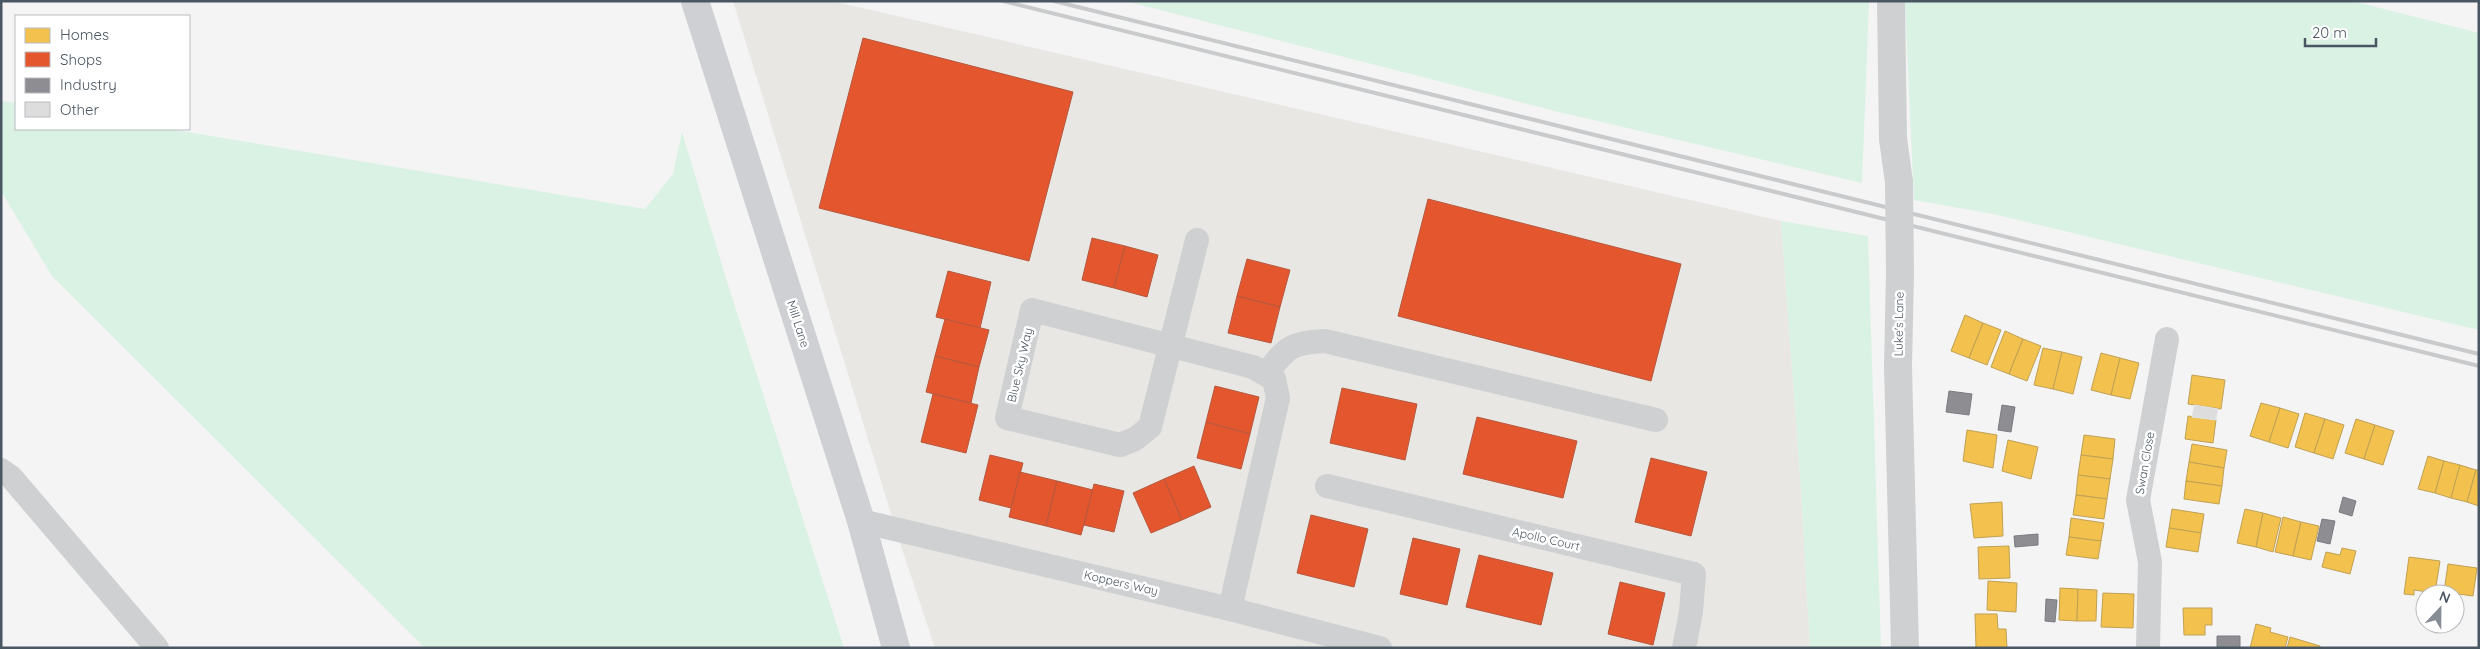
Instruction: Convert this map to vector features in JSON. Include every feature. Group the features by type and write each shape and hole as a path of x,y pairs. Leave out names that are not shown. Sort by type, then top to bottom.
{"main road":[{"name":"Mill Lane","path":"695,1 861,521 896,648"}],"street":[{"name":"Luke's Lane","path":"1890,1 1893,139 1899,182 1900,273 1898,357 1905,648"},
{"path":"1170,346 1197,240"},
{"name":"Blue Sky Way","path":"1170,346 1150,427 1135,439 1120,445 1007,418 1032,310 1253,367 1266,374"},
{"name":"Swan Close","path":"2148,648 2150,562 2138,500 2166,339"},
{"path":"1230,609 1278,398 1274,379 1266,374 1281,355 1300,342 1325,341 1656,420"},
{"path":"1,470 11,478 157,648"},
{"name":"Apollo Court","path":"1327,486 1694,574 1691,612 1684,648"},
{"name":"Koppers Way","path":"861,521 1230,609 1380,648"}],"shaded area":[{"path":"733,1 832,1 1781,221 1801,488 1810,648 935,648 901,546"}],"green space":[{"path":"1125,1 1869,1 1862,183 1555,111"},
{"path":"1905,1 2352,1 2479,33 2479,330 1993,214 1914,200"},
{"path":"1,101 15,103 15,130 175,130 645,209 673,174 682,132 724,272 844,648 425,648 52,276 1,191"},
{"path":"1781,221 1868,236 1881,648 1810,648 1801,488"}],"building: Homes":[{"path":"1965,315 1983,323 1969,358 1951,351"},
{"path":"1983,323 2001,330 1987,365 1969,358"},
{"path":"2005,331 2023,339 2009,374 1991,367"},
{"path":"2023,339 2041,346 2027,381 2009,374"},
{"path":"2043,348 2062,352 2053,389 2034,385"},
{"path":"2062,352 2082,357 2073,394 2053,389"},
{"path":"2101,353 2120,358 2111,395 2091,390"},
{"path":"2120,358 2139,363 2130,399 2111,395"},
{"path":"2192,375 2225,380 2221,409 2188,404"},
{"path":"2261,403 2280,408 2269,442 2250,436"},
{"path":"2280,408 2299,414 2288,448 2269,442"},
{"path":"2305,413 2325,419 2314,453 2295,447"},
{"path":"2188,416 2216,420 2213,443 2185,439"},
{"path":"2325,419 2344,425 2333,459 2314,453"},
{"path":"2356,419 2375,425 2364,459 2345,453"},
{"path":"2375,425 2394,431 2383,465 2364,459"},
{"path":"1967,430 1997,435 1993,468 1963,461"},
{"path":"2084,435 2115,439 2113,459 2081,455"},
{"path":"2008,440 2038,447 2031,479 2002,471"},
{"path":"2192,444 2227,450 2224,468 2189,462"},
{"path":"2081,455 2113,459 2110,479 2078,475"},
{"path":"2428,456 2444,461 2435,493 2418,489"},
{"path":"2444,461 2460,465 2451,498 2435,493"},
{"path":"2189,462 2224,468 2222,486 2186,481"},
{"path":"2460,465 2476,470 2467,502 2451,498"},
{"path":"2476,470 2479,470 2479,506 2467,502"},
{"path":"2078,475 2110,479 2107,499 2076,495"},
{"path":"2186,481 2222,486 2219,504 2184,499"},
{"path":"2076,495 2107,499 2104,519 2073,515"},
{"path":"2002,502 2003,536 1974,538 1970,504"},
{"path":"2172,509 2204,514 2201,533 2169,528"},
{"path":"2245,509 2263,513 2256,547 2237,543"},
{"path":"2263,513 2281,518 2273,552 2256,547"},
{"path":"2283,517 2301,522 2293,556 2275,552"},
{"path":"2071,518 2104,523 2101,541 2069,537"},
{"path":"2301,522 2319,526 2311,560 2293,556"},
{"path":"2169,528 2201,533 2198,552 2166,547"},
{"path":"2069,537 2101,541 2098,559 2066,555"},
{"path":"2009,546 2010,578 1979,579 1978,547"},
{"path":"2342,548 2356,551 2350,574 2322,567 2326,552 2340,555"},
{"path":"2409,557 2440,561 2436,584 2415,584 2414,595 2404,594"},
{"path":"2448,564 2477,568 2473,596 2465,595 2465,584 2445,584"},
{"path":"1988,581 2017,583 2016,612 1987,610"},
{"path":"2060,588 2078,589 2077,621 2059,620"},
{"path":"2078,589 2097,590 2096,621 2077,621"},
{"path":"2103,593 2134,594 2133,628 2101,627"},
{"path":"2183,608 2212,608 2212,625 2205,625 2205,635 2184,635"},
{"path":"1975,614 1997,614 1998,629 2006,629 2007,648 1976,648"},
{"path":"2256,624 2271,628 2270,632 2288,637 2285,648 2250,648"},
{"path":"2290,637 2320,646 2320,648 2287,648"}],"building: Shops":[{"path":"863,38 1073,92 1029,261 819,208"},
{"path":"1428,199 1681,264 1651,381 1398,316"},
{"path":"1092,238 1125,246 1114,288 1082,280"},
{"path":"1125,246 1158,255 1147,297 1114,288"},
{"path":"1247,259 1290,270 1280,307 1237,296"},
{"path":"948,271 991,282 980,328 936,317"},
{"path":"1237,296 1280,307 1271,343 1228,333"},
{"path":"945,319 989,330 979,367 935,356"},
{"path":"935,356 979,367 971,403 926,392"},
{"path":"1215,386 1259,397 1250,434 1206,422"},
{"path":"1342,388 1417,404 1405,460 1330,443"},
{"path":"933,394 978,405 966,453 921,442"},
{"path":"1477,417 1577,441 1563,498 1463,474"},
{"path":"1206,422 1250,434 1241,469 1197,458"},
{"path":"990,455 1023,463 1011,508 979,500"},
{"path":"1651,458 1707,472 1691,536 1635,522"},
{"path":"1194,466 1211,507 1182,520 1164,479"},
{"path":"1020,472 1057,481 1046,526 1009,517"},
{"path":"1164,479 1182,520 1151,533 1133,493"},
{"path":"1057,481 1093,490 1081,535 1046,526"},
{"path":"1094,484 1124,491 1114,532 1084,525"},
{"path":"1311,515 1368,529 1354,587 1297,573"},
{"path":"1413,538 1460,549 1447,605 1400,594"},
{"path":"1479,555 1553,573 1541,625 1466,607"},
{"path":"1620,582 1665,593 1653,645 1608,634"}],"building: Industry":[{"path":"1949,391 1972,394 1969,415 1946,412"},
{"path":"2002,405 2015,407 2011,432 1998,430"},
{"path":"2343,497 2356,501 2352,516 2339,512"},
{"path":"2322,519 2335,521 2330,544 2317,541"},
{"path":"2038,534 2038,545 2015,547 2014,536"},
{"path":"2046,599 2057,600 2055,622 2045,621"},
{"path":"2217,636 2240,636 2240,648 2217,647"}],"building: Other":[{"path":"2194,405 2218,409 2216,420 2192,417"}],"railway":[{"path":"1003,1 2479,366"},
{"path":"1054,1 2479,354"}]}
